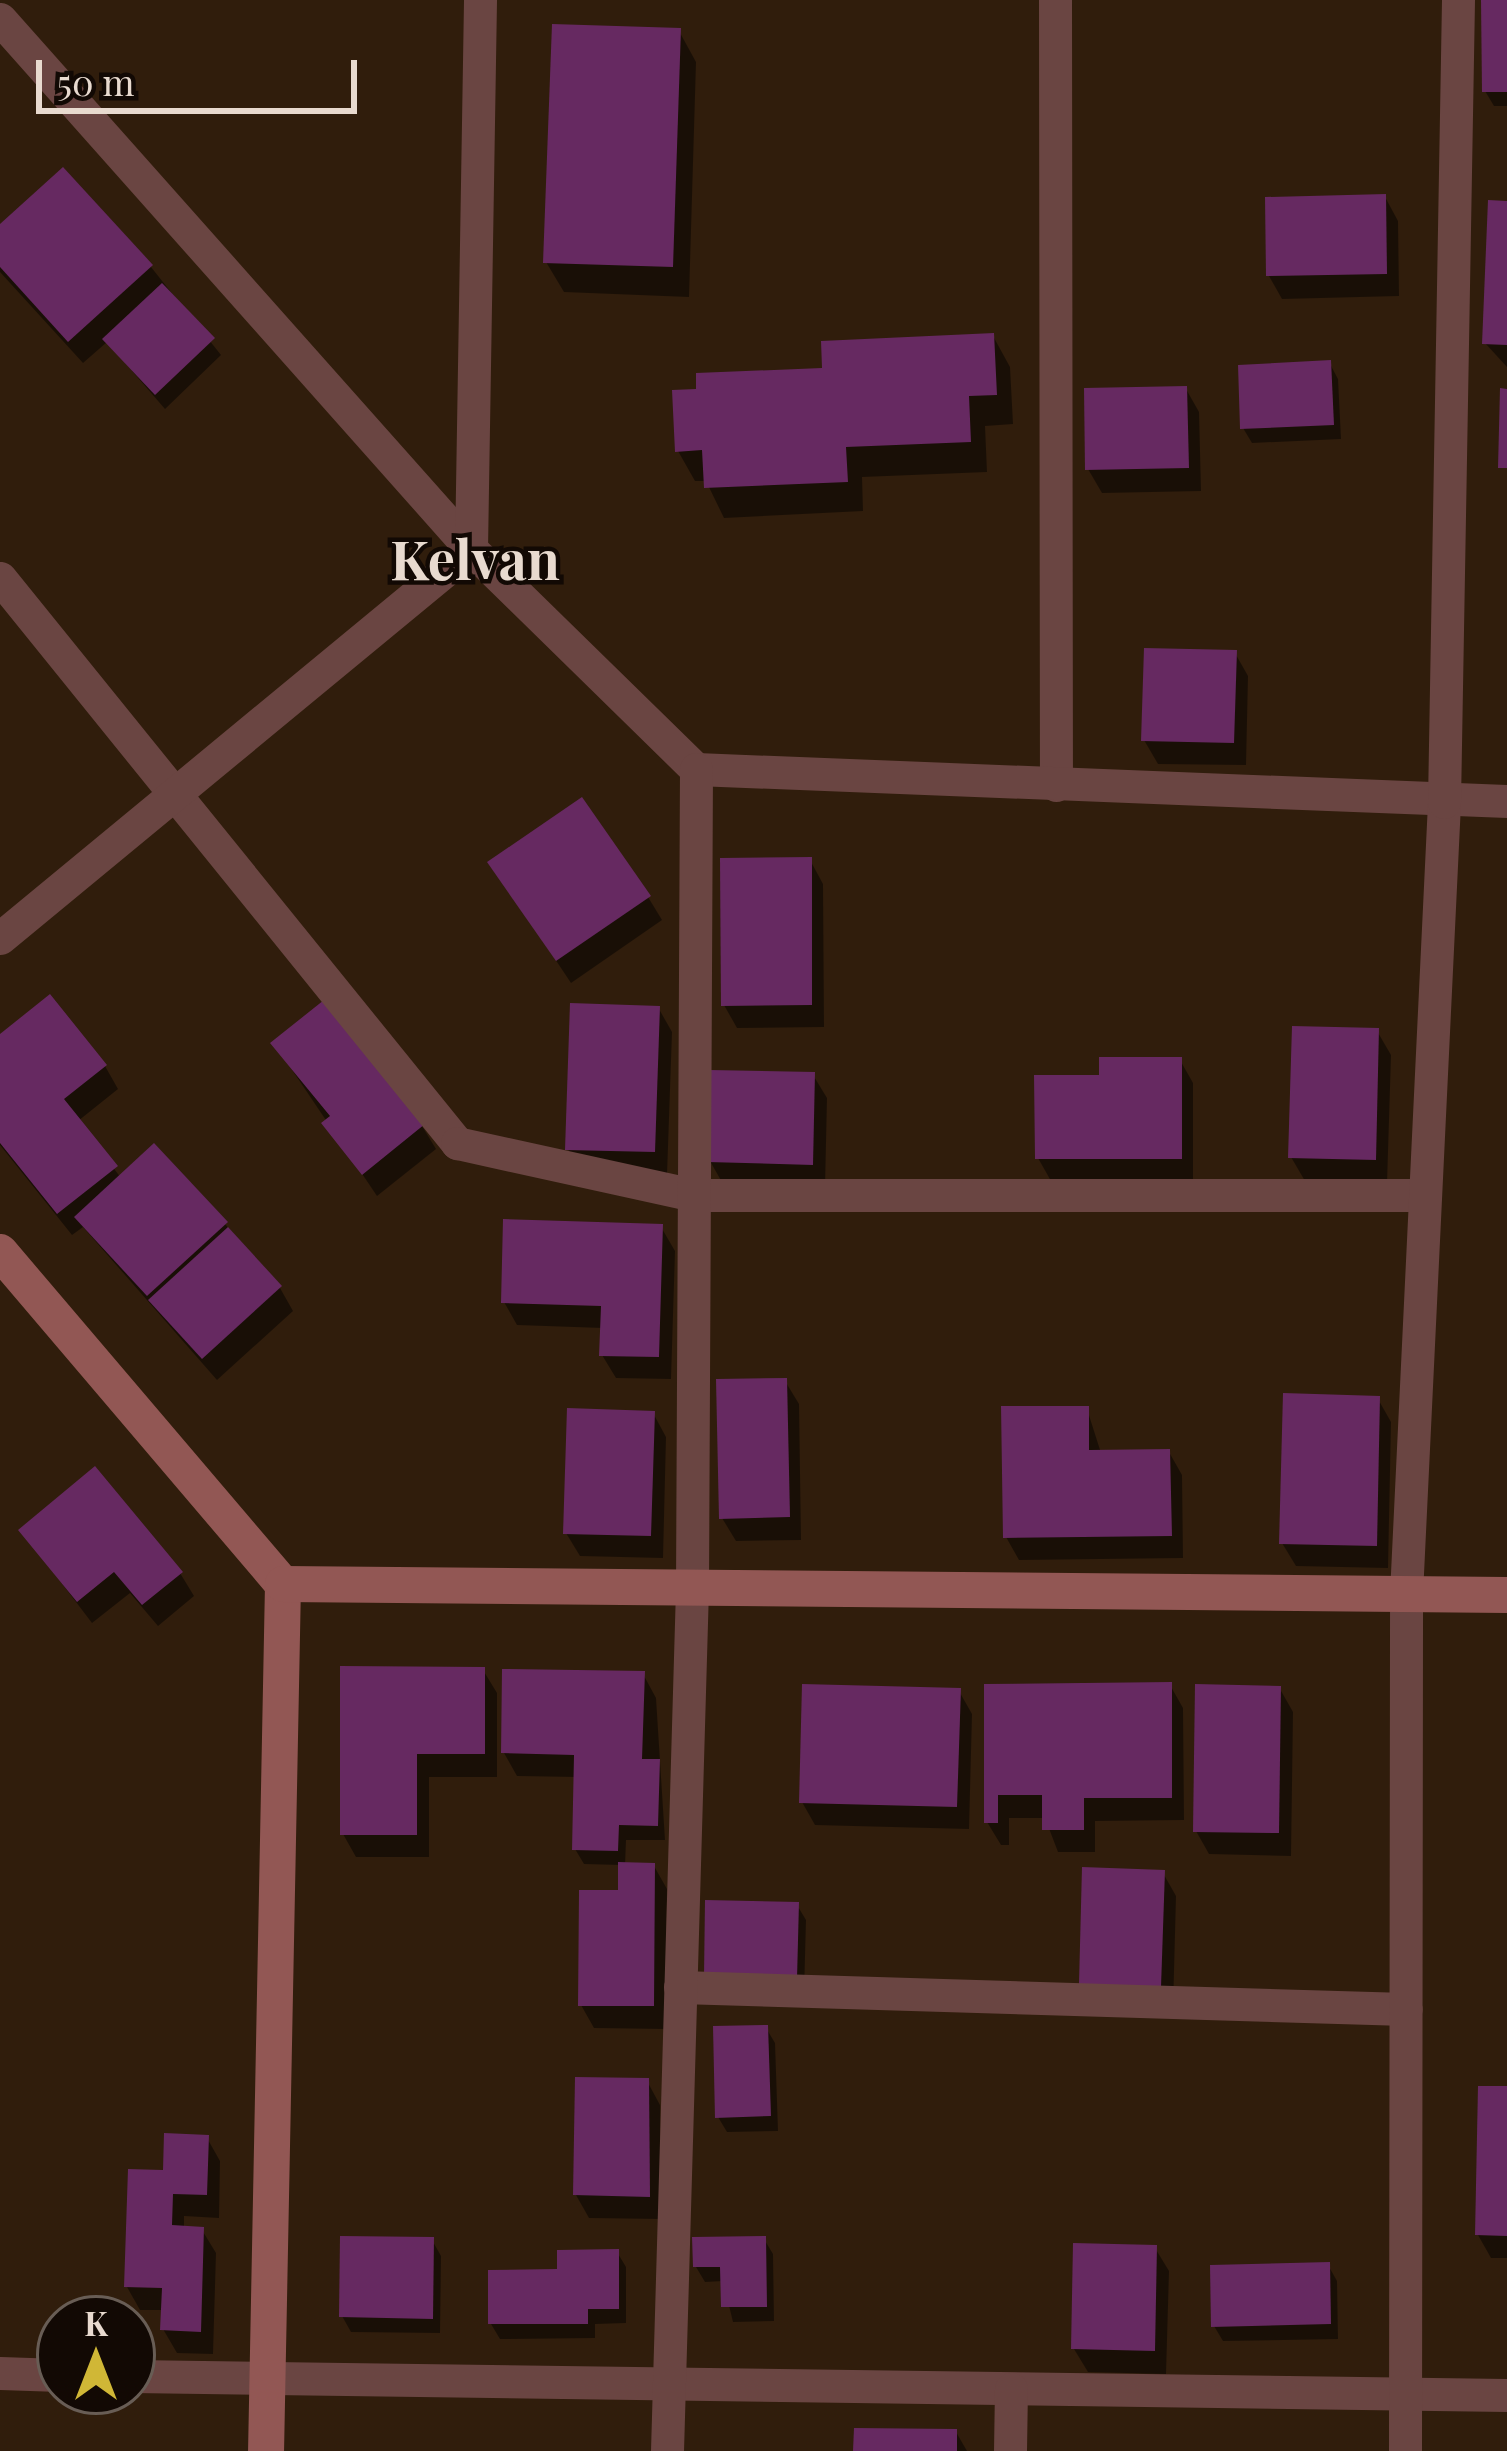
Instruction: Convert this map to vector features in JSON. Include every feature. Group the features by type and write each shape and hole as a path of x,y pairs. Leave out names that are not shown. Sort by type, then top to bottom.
{"street":[{"path":"0,938 471,549 480,0"},
{"path":"1055,0 1056,784"},
{"path":"1405,2451 1406,1594 1444,802 1458,0"},
{"path":"0,19 471,549 696,769 1507,801"},
{"path":"0,578 178,791 457,1143 694,1195 1426,1195"},
{"path":"668,2451 692,1587 696,769"},
{"path":"0,1252 283,1584 266,2451"},
{"path":"283,1584 1507,1595"},
{"path":"680,1987 1406,2009"},
{"path":"0,2373 36,2374"},
{"path":"156,2377 1507,2395"},
{"path":"1010,2451 1011,2389"}],"building":[{"path":"1481,0 1507,0 1507,92 1482,92"},
{"path":"552,24 681,28 673,267 543,263"},
{"path":"63,167 153,265 68,342 0,267 0,224"},
{"path":"1386,194 1387,274 1266,276 1265,197"},
{"path":"1488,200 1507,201 1507,345 1482,344"},
{"path":"162,283 215,338 155,395 102,339"},
{"path":"994,333 997,395 969,396 971,442 846,447 848,482 704,488 702,450 675,452 672,390 696,389 696,373 822,368 821,341"},
{"path":"1331,360 1334,425 1240,429 1238,365"},
{"path":"1187,386 1189,468 1085,470 1084,388"},
{"path":"1500,388 1507,389 1507,468 1498,468"},
{"path":"1144,648 1237,650 1234,743 1141,741"},
{"path":"582,797 651,896 556,961 487,862"},
{"path":"812,857 812,1005 721,1006 720,858"},
{"path":"50,994 107,1065 64,1099 118,1166 57,1214 0,1143 0,1034"},
{"path":"324,1000 425,1124 362,1175 321,1123 330,1116 270,1043"},
{"path":"570,1003 660,1006 655,1152 565,1150"},
{"path":"1292,1026 1379,1028 1376,1160 1288,1158"},
{"path":"1099,1057 1182,1057 1182,1159 1035,1159 1034,1075 1099,1075"},
{"path":"709,1070 815,1072 813,1165 707,1162"},
{"path":"154,1143 228,1222 147,1296 74,1217"},
{"path":"503,1219 663,1224 659,1357 599,1356 601,1306 501,1303"},
{"path":"228,1227 282,1286 202,1359 148,1300"},
{"path":"787,1378 790,1517 719,1519 716,1379"},
{"path":"1283,1393 1380,1396 1377,1546 1279,1544"},
{"path":"1001,1406 1089,1406 1089,1450 1170,1449 1172,1536 1003,1538"},
{"path":"567,1408 655,1411 651,1536 563,1534"},
{"path":"95,1466 183,1572 142,1605 114,1572 77,1602 18,1530"},
{"path":"340,1666 485,1667 485,1754 417,1754 417,1835 340,1835"},
{"path":"502,1669 645,1671 642,1759 660,1759 658,1826 619,1825 618,1851 572,1850 574,1755 501,1753"},
{"path":"1172,1682 1172,1798 1084,1798 1084,1830 1042,1830 1042,1795 998,1795 998,1823 984,1823 984,1684"},
{"path":"802,1684 961,1688 957,1807 799,1803"},
{"path":"1195,1684 1281,1686 1279,1833 1193,1832"},
{"path":"618,1862 655,1863 654,2006 578,2006 579,1890 618,1890"},
{"path":"1082,1867 1165,1870 1161,1987 1079,1984"},
{"path":"705,1900 799,1902 797,1979 704,1977"},
{"path":"768,2025 771,2116 715,2118 713,2026"},
{"path":"575,2077 649,2078 650,2197 573,2195"},
{"path":"1478,2086 1507,2086 1507,2236 1475,2235"},
{"path":"164,2133 209,2135 207,2195 173,2194 172,2225 204,2227 201,2332 160,2330 162,2288 124,2287 128,2169 163,2170"},
{"path":"340,2236 434,2237 433,2319 339,2317"},
{"path":"766,2236 767,2307 721,2307 720,2267 693,2267 692,2237"},
{"path":"1073,2243 1157,2245 1155,2351 1071,2349"},
{"path":"619,2249 619,2309 588,2309 588,2324 488,2324 488,2270 557,2269 557,2250"},
{"path":"1330,2262 1331,2324 1211,2327 1210,2265"},
{"path":"854,2428 957,2429 957,2451 853,2451"}],"district":[{"name":"Kelvan","path":"475,558"}]}
